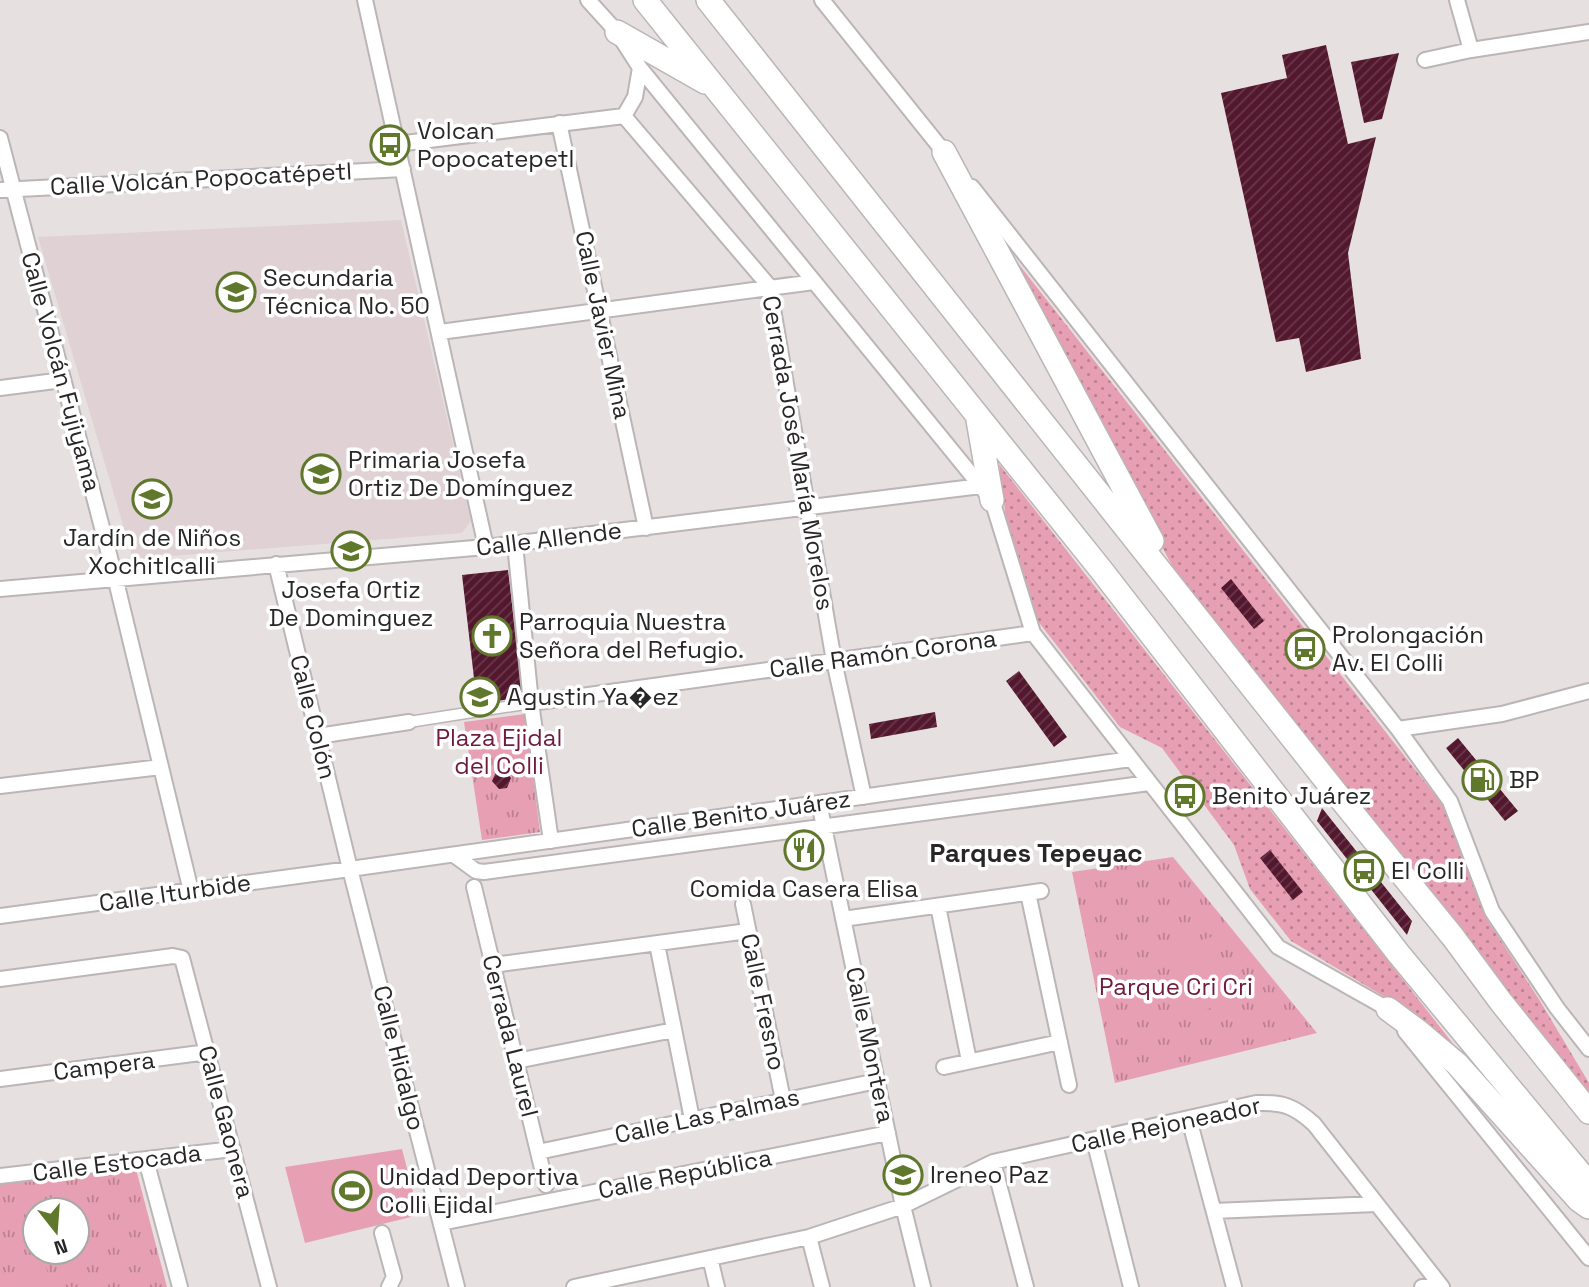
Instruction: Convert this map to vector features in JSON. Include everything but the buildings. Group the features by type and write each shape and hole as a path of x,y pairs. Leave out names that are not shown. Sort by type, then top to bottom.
{"highway":[{"path":"645,0 1110,582 1398,953 1589,1184"},
{"path":"708,0 1336,793 1454,937 1501,1002 1589,1112"},
{"path":"617,32 716,88"},
{"path":"944,152 1139,519 1188,604"},
{"path":"978,417 986,493"},
{"path":"1388,1009 1457,1064 1579,1200 1589,1207"}],"street":[{"path":"365,0 486,547"},
{"path":"588,0 617,32 640,68 986,493 1033,633 1278,947 1388,1009 1589,1258"},
{"path":"822,0 1398,729 1450,801 1492,911 1557,1008 1589,1049"},
{"path":"1457,0 1471,50"},
{"path":"1425,60 1471,50 1589,32"},
{"path":"397,144 624,117 635,97 640,68"},
{"name":"Cerrada José María Morelos","path":"624,117 769,286 834,661 864,797"},
{"name":"Calle Javier Mina","path":"559,123 646,528"},
{"name":"Calle Volcán Fujiyama","path":"0,138 6,190 63,380 115,578 191,891"},
{"name":"Calle Volcán Popocatépetl","path":"6,190 402,169"},
{"path":"439,332 814,282"},
{"path":"0,388 63,380"},
{"name":"Calle Allende","path":"0,589 486,547 809,509 986,493"},
{"path":"515,544 531,703 551,841"},
{"name":"Calle Colón","path":"276,564 350,869"},
{"name":"Calle Ramón Corona","path":"318,736 531,703 1033,633"},
{"path":"1398,729 1502,714 1589,691"},
{"name":"Calle Benito Juárez","path":"350,869 1131,759"},
{"path":"0,786 161,767"},
{"name":"Calle Benito Juárez","path":"454,855 476,871 484,872 1149,783"},
{"name":"Calle Montera","path":"819,803 903,1206 923,1287"},
{"name":"Calle Iturbide","path":"0,916 350,869"},
{"name":"Calle Hidalgo","path":"350,869 457,1287"},
{"name":"Cerrada Laurel","path":"474,887 546,1185"},
{"path":"843,919 1035,892 1069,1085"},
{"name":"Calle Fresno","path":"743,904 783,1100"},
{"path":"938,906 970,1061"},
{"path":"493,965 748,931"},
{"path":"657,944 692,1119"},
{"name":"Calle Gaonera","path":"0,979 173,956 182,958 269,1287"},
{"path":"516,1061 674,1030"},
{"path":"944,1067 1060,1042"},
{"name":"Campera","path":"0,1079 208,1052"},
{"name":"Calle Las Palmas","path":"538,1152 877,1081"},
{"name":"Calle Rejoneador","path":"574,1287 611,1283 809,1237 903,1206 993,1162 1256,1103 1286,1105 1303,1113 1441,1287"},
{"path":"1189,1119 1234,1287"},
{"name":"Calle República","path":"441,1223 888,1133"},
{"path":"1094,1140 1131,1287"},
{"name":"Calle Estocada","path":"0,1176 233,1149"},
{"path":"146,1160 180,1287"},
{"path":"993,1162 1026,1287"},
{"path":"1214,1211 1376,1204"},
{"path":"382,1233 394,1277 389,1287"},
{"path":"809,1237 822,1287"},
{"path":"710,1258 717,1287"},
{"path":"1422,1287 1441,1287"}],"shaded area":[{"path":"401,220 471,521 462,533 133,559 38,237"}],"green space":[{"path":"991,229 1443,805 1485,916 1589,1083 1589,1098 1176,573"},
{"path":"999,464 1458,1050 1427,1022 1291,941 1250,889 1234,845 1162,748 1120,727 1037,620 1006,519"},
{"name":"Plaza Ejidal del Colli","path":"525,714 540,832 482,840 464,722"},
{"name":"Parque Cri Cri","path":"1173,857 1317,1033 1115,1083 1072,872"},
{"path":"1211,937 1232,1001 1193,1014 1173,949"},
{"name":"Unidad Deportiva Colli Ejidal","path":"402,1149 419,1215 305,1243 285,1167"},
{"path":"136,1169 167,1287 0,1287 0,1184"},
{"path":"46,1266 51,1287 7,1287 4,1274"}],"place":[{"name":"Volcan Popocatepetl","path":"390,145"},
{"name":"Secundaria Técnica No. 50","path":"236,292"},
{"name":"Primaria Josefa Ortiz De Domínguez","path":"321,474"},
{"name":"Jardín de Niños Xochitlcalli","path":"152,499"},
{"name":"Josefa Ortiz De Dominguez","path":"351,551"},
{"name":"Parroquia Nuestra Señora del Refugio.","path":"492,636"},
{"name":"Prolongación Av. El Colli","path":"1305,649"},
{"name":"Agustin Ya�ez","path":"480,697"},
{"name":"BP","path":"1482,780"},
{"name":"Benito Juárez","path":"1185,796"},
{"name":"Comida Casera Elisa","path":"804,850"},
{"name":"El Colli","path":"1364,871"},
{"name":"Ireneo Paz","path":"903,1175"},
{"name":"Unidad Deportiva Colli Ejidal","path":"352,1191"}],"district":[{"name":"Parques Tepeyac","path":"1036,853"}]}
